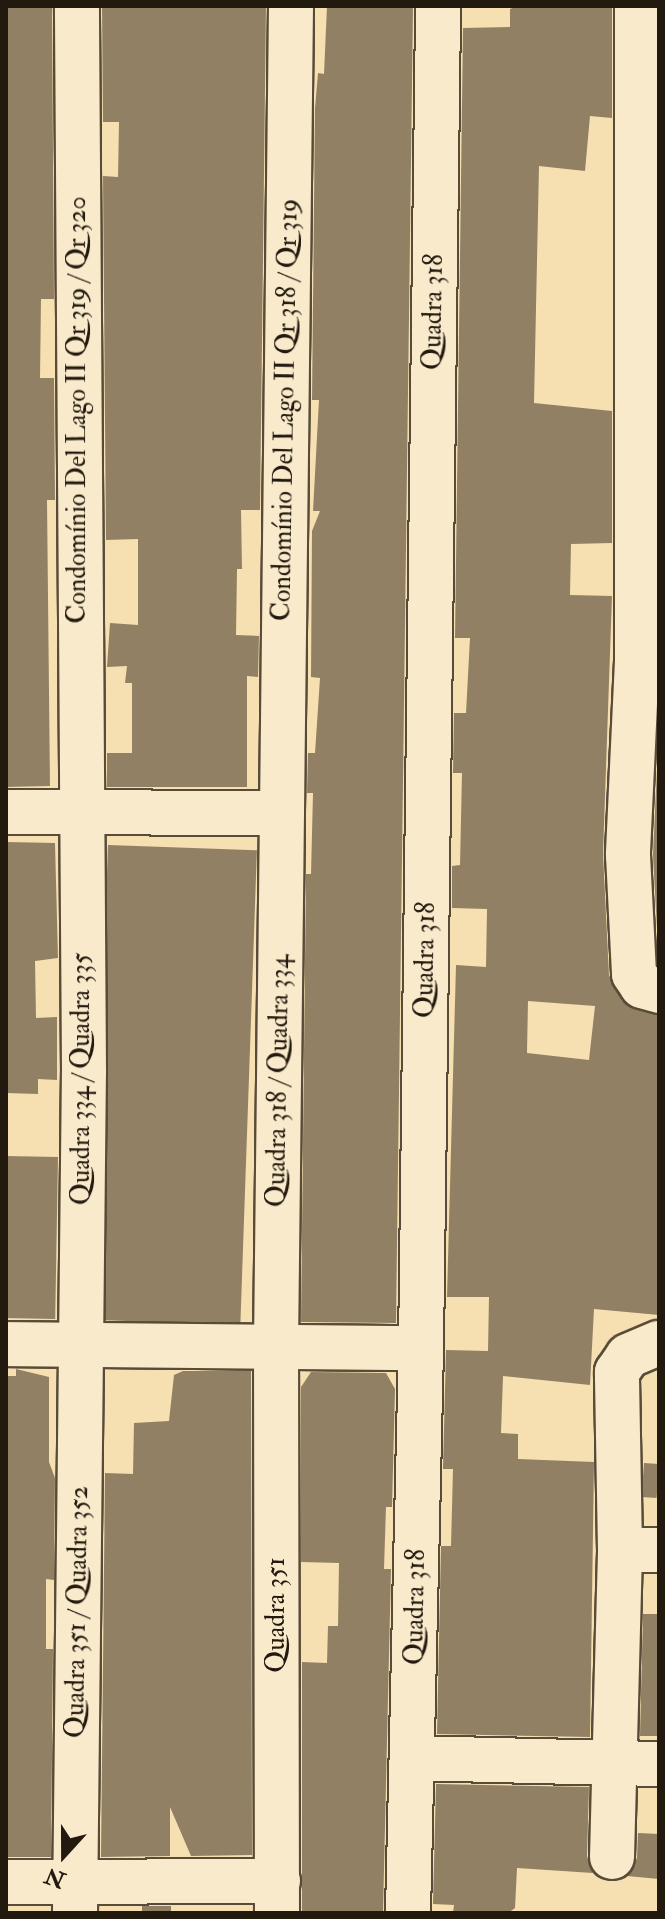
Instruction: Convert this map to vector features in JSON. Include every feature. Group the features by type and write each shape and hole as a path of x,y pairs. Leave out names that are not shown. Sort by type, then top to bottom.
{"street":[{"name":"Condomínio Del Lago II Qr 319 / Qr 320","path":"77,6 79,814"},
{"name":"Condomínio Del Lago II Qr 318 / Qr 319","path":"282,813 291,6"},
{"name":"Quadra 318","path":"408,1913 421,1348 438,6"},
{"path":"637,6 648,661 628,855 634,974 642,986 659,991"},
{"path":"6,812 282,813"},
{"name":"Quadra 318 / Quadra 334","path":"276,1348 282,813"},
{"name":"Quadra 334 / Quadra 335","path":"79,814 81,1344"},
{"path":"612,1857 616,1763 639,1550 617,1372 628,1356 659,1343"},
{"path":"6,1344 421,1348"},
{"name":"Quadra 351 / Quadra 352","path":"76,1897 81,1344"},
{"name":"Quadra 351","path":"276,1348 277,1897"},
{"path":"412,1758 659,1764"},
{"path":"6,1882 76,1897 277,1897"}],"building":[{"path":"6,6 52,6 54,299 41,299 40,378 54,378 55,500 47,500 50,786 6,787"},
{"path":"102,6 266,6 260,510 241,510 242,569 237,569 236,635 259,636 258,677 247,676 247,787 107,787 107,753 132,753 132,683 125,683 127,666 107,667 110,623 138,625 138,539 106,540 103,176 118,177 119,122 103,122"},
{"path":"327,6 413,6 396,1323 301,1322 306,874 311,874 313,793 307,793 308,753 315,753 320,678 311,677 312,531 320,511 313,511 319,400 312,400 315,108 318,73 324,74"},
{"path":"517,6 612,6 612,118 590,116 585,171 539,166 534,403 612,411 612,543 571,544 570,595 612,596 603,854 609,975 622,1001 659,1015 659,1315 594,1309 590,1385 503,1376 501,1433 518,1434 518,1459 594,1462 590,1737 437,1734 441,1546 451,1546 453,1469 443,1469 446,1350 488,1351 489,1297 447,1297 456,965 486,967 487,909 452,908 452,866 460,865 462,773 453,773 454,713 466,713 470,638 455,638 463,28 510,27 510,9","holes":["528,1001 595,1006 589,1060 527,1053"]},
{"path":"659,726 659,965 653,855"},
{"path":"6,842 55,843 58,958 35,961 36,1018 57,1017 57,1080 38,1079 38,1094 6,1093"},
{"path":"108,845 257,850 240,1325 91,1320"},
{"path":"6,1156 58,1157 55,1319 6,1318"},
{"path":"16,1369 49,1377 49,1462 55,1478 54,1580 46,1579 46,1649 53,1649 51,1857 6,1857 6,1376 16,1376"},
{"path":"183,1371 251,1371 252,1855 191,1856 170,1807 170,1856 101,1857 105,1473 133,1474 134,1423 169,1421 174,1375"},
{"path":"311,1372 386,1373 395,1389 392,1507 386,1507 384,1569 391,1569 383,1913 302,1913 302,1662 327,1663 328,1626 338,1626 339,1563 301,1562 301,1387"},
{"path":"644,1463 659,1464 657,1498 642,1497"},
{"path":"643,1614 659,1614 659,1736 640,1736"},
{"path":"436,1784 589,1787 587,1856 593,1873 517,1868 515,1908 508,1913 453,1913 454,1905 433,1904"},
{"path":"638,1833 659,1834 659,1879 627,1876 637,1858"},
{"path":"142,1906 171,1906 171,1913 142,1913"}]}
